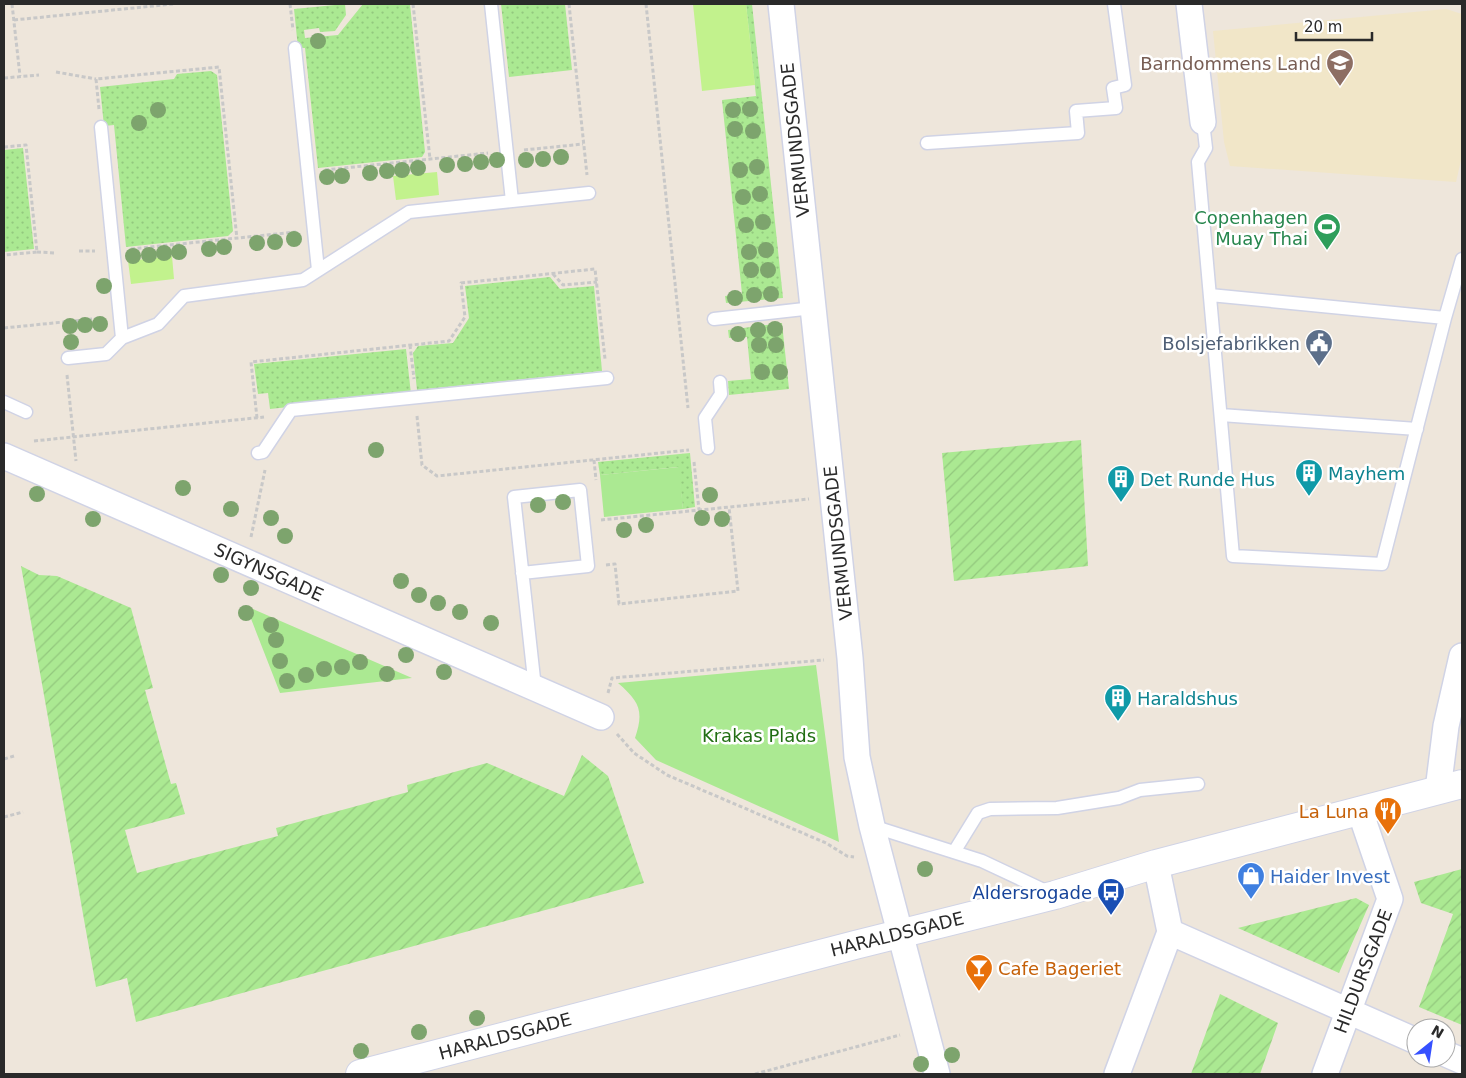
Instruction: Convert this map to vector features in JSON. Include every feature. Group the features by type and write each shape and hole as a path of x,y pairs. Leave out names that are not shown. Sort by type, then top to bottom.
{"street":[{"name":"VERMUNDSGADE","path":"781,4 850,658 857,757 872,826 937,1074"},
{"path":"1189,4 1203,122"},
{"name":"SIGYNSGADE","path":"4,456 601,716"},
{"path":"1450,787 1446,726 1462,656"},
{"name":"HARALDSGADE","path":"360,1074 901,933 1055,895 1156,864 1450,787"},
{"name":"HILDURSGADE","path":"1325,1074 1390,899 1360,811"},
{"path":"1117,1074 1170,932 1156,864"},
{"path":"1170,932 1406,1036"}],"lane":[{"path":"491,4 512,201"},
{"path":"927,143 1078,133 1076,111 1116,108 1113,88 1125,85 1114,4"},
{"path":"295,48 318,270"},
{"path":"1203,122 1206,148 1198,162 1233,556 1382,564 1462,259"},
{"path":"101,127 122,338"},
{"path":"68,358 106,354 122,338 158,324 184,296 303,280 409,212 589,193"},
{"path":"1210,295 1445,318"},
{"path":"714,319 813,308"},
{"path":"258,453 263,452 291,410 607,378"},
{"path":"708,448 705,418 722,394 720,382"},
{"path":"4,402 26,412"},
{"path":"1220,415 1417,429"},
{"path":"522,573 588,566 580,490 514,497 522,573 535,688"},
{"path":"954,852 978,813 990,809 1057,808 1119,798 1140,790 1198,784"},
{"path":"872,826 982,861 1055,895"}],"path":[{"path":"12,4 20,76"},
{"path":"14,20 173,4"},
{"path":"290,4 295,48"},
{"path":"413,4 430,159"},
{"path":"569,4 589,193"},
{"path":"646,4 688,410"},
{"path":"56,72 96,79 219,67 237,239"},
{"path":"4,78 39,74"},
{"path":"96,79 101,127"},
{"path":"308,172 584,144"},
{"path":"4,147 26,145 37,252"},
{"path":"80,251 113,251 314,231"},
{"path":"4,255 37,252 56,253"},
{"path":"257,418 250,362 449,341 465,317 461,283 595,269 607,378"},
{"path":"553,273 563,285 597,282"},
{"path":"4,328 120,316"},
{"path":"410,345 414,381"},
{"path":"68,380 79,489"},
{"path":"415,397 422,465 437,476 708,448"},
{"path":"34,441 288,415"},
{"path":"246,562 271,440"},
{"path":"692,450 699,510"},
{"path":"583,522 833,497"},
{"path":"588,566 615,564 619,604 738,591 729,507"},
{"path":"850,658 612,678 601,716 634,753 667,775 826,843 848,856 882,860"},
{"path":"4,759 14,756"},
{"path":"4,817 23,812"},
{"path":"755,1074 925,1029"}],"shaded area":[{"name":"Barndommens Land","path":"1446,9 1462,14 1462,156 1456,182 1230,166 1224,142 1213,31"}],"green space":[{"path":"345,4 346,15 335,31 320,32 319,28 304,30 305,38 338,35 363,4 410,4 425,152 422,157 318,168 305,48 298,48 294,9"},
{"path":"501,4 565,4 572,70 509,77"},
{"path":"693,4 746,4 755,85 702,91"},
{"path":"746,4 752,4 783,298 726,303 725,296 742,294 722,100 756,96"},
{"path":"211,71 217,75 233,231 228,236 126,247 114,125 104,126 100,87 174,79 177,74"},
{"path":"23,148 34,249 4,252 4,150"},
{"path":"437,172 439,195 396,200 393,176"},
{"path":"172,256 174,279 131,284 128,261"},
{"path":"550,277 560,289 594,286 602,371 417,390 413,353 418,346 453,343 469,318 465,286"},
{"path":"782,323 789,389 729,395 728,381 751,379 747,337 729,338 728,330"},
{"path":"406,349 411,394 270,409 268,393 258,394 254,364"},
{"path":"1081,440 1088,566 954,581 942,453"},
{"path":"690,453 695,507 683,509 678,467 600,475 598,462"},
{"path":"679,467 683,509 604,517 600,475"},
{"path":"21,566 39,575 57,576 131,608 153,688 145,690 171,784 176,783 185,814 125,830 137,873 278,836 276,828 408,792 407,785 487,763 564,796 582,755 608,776 644,883 136,1022 127,978 96,987"},
{"path":"246,606 412,678 280,693"},
{"name":"Krakas Plads","path":"816,665 839,842 656,760 635,738 639,721 638,708 631,696 618,683"},
{"path":"1462,869 1462,1025 1456,1022 1456,1018 1445,1018 1419,1007 1453,914 1421,903 1414,882"},
{"path":"1356,898 1369,905 1339,973 1238,928"},
{"path":"1220,994 1278,1023 1260,1074 1191,1074"}],"place":[{"name":"Barndommens Land","path":"1340,87"},
{"name":"Copenhagen Muay Thai","path":"1327,251"},
{"name":"Bolsjefabrikken","path":"1319,367"},
{"name":"Mayhem","path":"1309,497"},
{"name":"Det Runde Hus","path":"1121,503"},
{"name":"Haraldshus","path":"1118,722"},
{"name":"La Luna","path":"1388,835"},
{"name":"Haider Invest","path":"1251,900"},
{"name":"Aldersrogade","path":"1111,916"},
{"name":"Cafe Bageriet","path":"979,992"}]}
